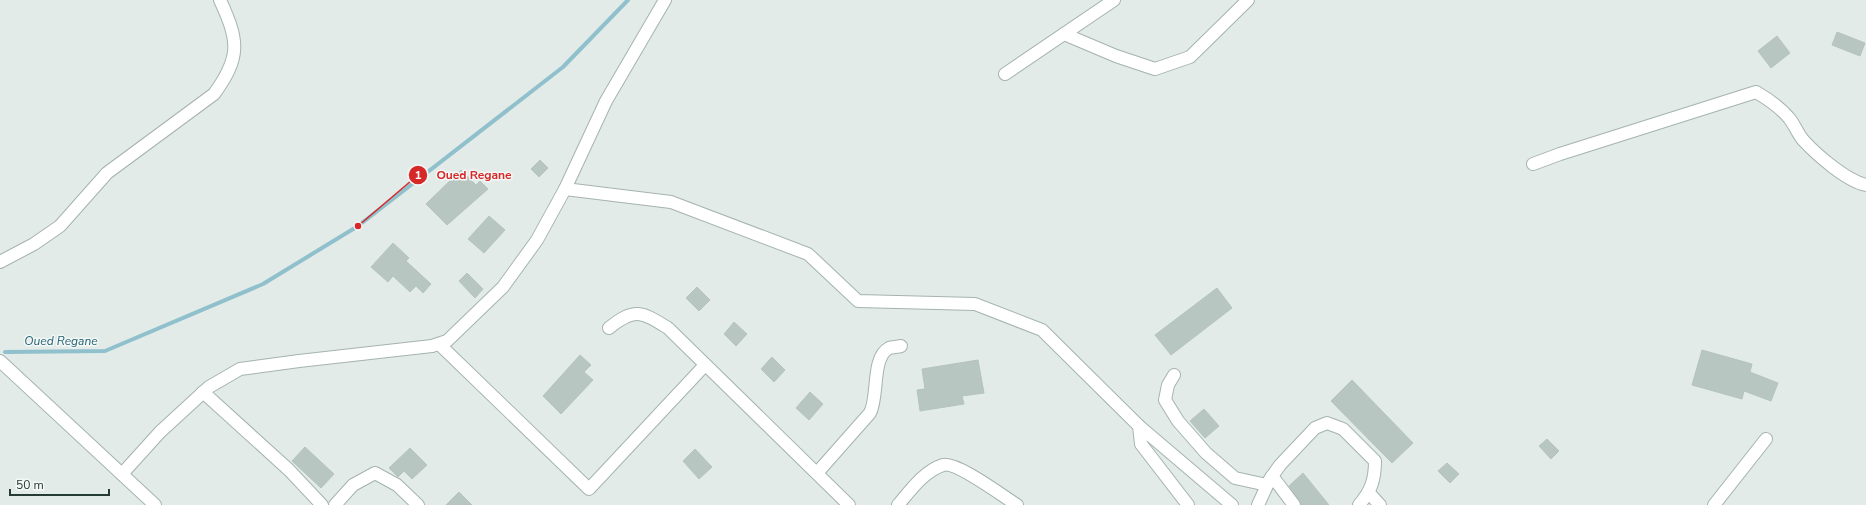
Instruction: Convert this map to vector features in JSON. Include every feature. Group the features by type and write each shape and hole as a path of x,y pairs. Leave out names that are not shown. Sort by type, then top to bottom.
{"lane":[{"path":"0,262 34,244 60,226 107,173 214,94 228,73 235,51 231,25 220,0"},
{"path":"122,474 160,432 203,392 209,387 240,370 299,361 432,346 447,341 503,287 538,240 565,189 606,101 665,0"},
{"path":"1005,74 1114,0"},
{"path":"1064,34 1116,56 1155,69 1190,57 1248,0"},
{"path":"1533,164 1560,154 1756,92 1772,101 1789,118 1803,140 1821,156 1856,183 1866,185"},
{"path":"565,189 672,202 794,248 808,254 858,301 975,304 1042,330 1139,426 1232,505"},
{"path":"609,328 620,319 630,315 646,314 668,328 849,505"},
{"path":"439,344 589,489 705,365"},
{"path":"817,473 870,413 874,405 877,371 880,357 889,348 902,346"},
{"path":"0,361 155,505"},
{"path":"1174,375 1168,386 1165,400 1178,421 1206,453 1235,478 1269,480 1294,505"},
{"path":"203,392 289,470 322,505"},
{"path":"1258,505 1269,480 1299,444 1315,428 1327,423 1342,428 1375,461 1375,472 1369,493 1359,505"},
{"path":"1139,426 1141,444 1188,505"},
{"path":"1714,505 1766,439"},
{"path":"898,505 923,477 944,464 956,466 1017,505"},
{"path":"335,505 353,485 375,473 397,485 418,505"},
{"path":"1369,493 1380,505"}],"building":[{"path":"1837,32 1865,43 1860,56 1832,45"},
{"path":"1777,36 1790,53 1771,68 1758,51"},
{"path":"540,160 548,168 539,177 531,169"},
{"path":"461,170 476,185 480,181 488,189 447,225 426,204"},
{"path":"489,216 505,230 484,253 468,239"},
{"path":"393,243 409,258 406,261 431,284 423,293 416,286 410,292 393,276 388,282 371,267"},
{"path":"467,273 483,289 475,298 459,281"},
{"path":"697,287 710,300 699,311 686,298"},
{"path":"1217,288 1232,308 1171,355 1155,335"},
{"path":"734,322 747,334 736,346 724,334"},
{"path":"1702,350 1752,364 1750,372 1778,383 1771,401 1744,391 1742,399 1692,385"},
{"path":"580,355 591,365 584,372 593,380 561,414 543,396"},
{"path":"772,357 785,370 774,382 761,369"},
{"path":"978,360 984,393 962,396 964,404 920,411 917,390 925,389 922,369"},
{"path":"1352,380 1413,443 1392,463 1331,401"},
{"path":"810,392 823,404 809,420 796,408"},
{"path":"1204,409 1219,426 1205,438 1190,421"},
{"path":"1547,439 1559,451 1551,459 1539,446"},
{"path":"305,447 334,474 321,488 292,461"},
{"path":"410,448 427,465 412,479 404,471 398,477 389,468"},
{"path":"695,449 712,467 699,479 683,461"},
{"path":"1447,463 1459,474 1450,483 1438,471"},
{"path":"1303,473 1329,505 1302,505 1289,486"},
{"path":"459,492 472,505 446,505"}],"waterway":[{"name":"Oued Regane","path":"5,352 105,351 263,284 358,226 563,67 628,0"}],"place":[{"name":"Oued Regane","path":"358,226"}]}
